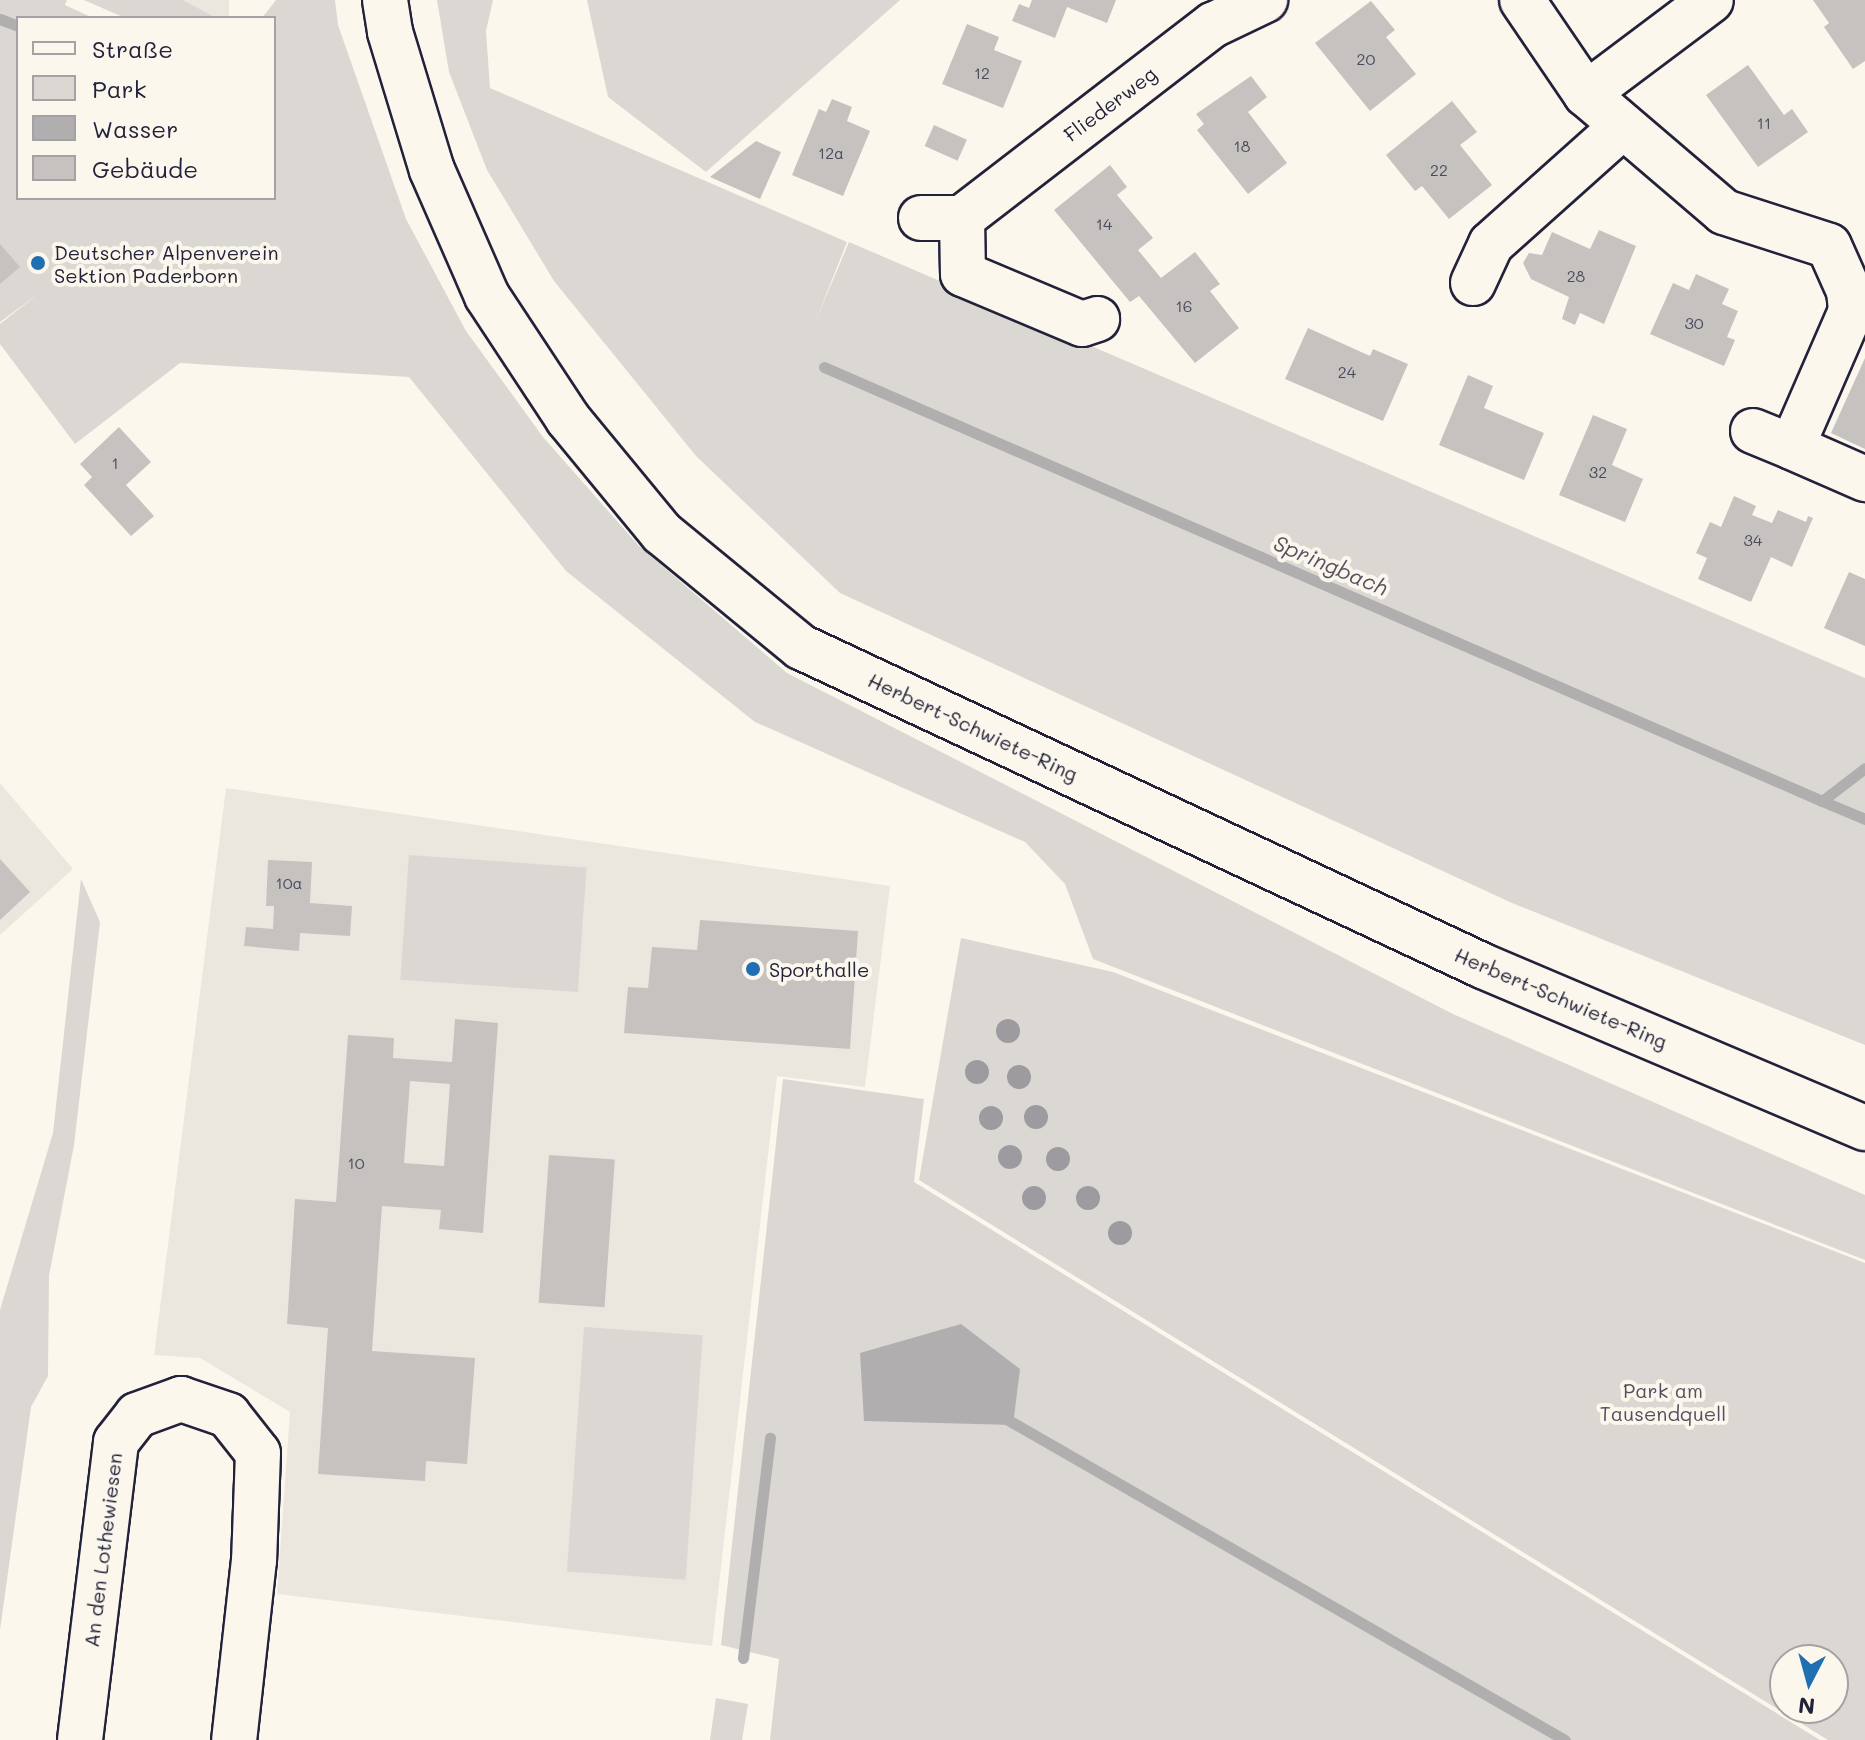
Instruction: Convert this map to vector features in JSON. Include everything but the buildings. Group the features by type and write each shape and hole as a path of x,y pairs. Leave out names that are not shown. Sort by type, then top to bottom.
{"street":[{"name":"Herbert-Schwiete-Ring","path":"385,0 390,32 432,170 487,296 568,419 662,533 801,647 1483,966 1865,1128"},
{"name":"Fliederweg","path":"1097,319 1082,324 963,274 942,218 1213,25 1265,0"},
{"path":"1522,0 1586,94 1724,212 1829,246 1849,291 1851,311 1772,439 1865,479"},
{"path":"1586,94 1711,0"},
{"path":"1473,283 1491,244 1623,126"},
{"name":"An den Lothewiesen","path":"80,1740 116,1442 137,1415 181,1399 228,1415 258,1453 254,1560 234,1740"}],"shaded area":[{"path":"183,0 229,0 229,16 213,16"},
{"path":"0,783 73,869 0,935"},
{"path":"226,788 890,886 865,1087 777,1076 712,1646 277,1594 290,1412 200,1358 154,1355"}],"green space":[{"path":"0,0 67,0 65,5 89,16 16,16 16,200 276,200 276,16 264,16 276,0 335,0 338,25 406,219 466,331 543,437 639,546 787,673 1453,1014 1865,1195 1865,1260 1093,959 1065,884 1025,842 755,722 566,571 409,377 180,363 75,444 0,344 0,324 38,294 0,322"},
{"path":"84,0 183,0 213,16 120,16"},
{"path":"437,0 493,0 486,31 490,88 847,242 816,320 849,242 1865,678 1865,1045 1512,903 840,593 696,456 554,281 487,170 449,72"},
{"path":"587,0 900,0 706,172 608,97"},
{"path":"409,855 587,867 578,992 400,980"},
{"path":"81,879 100,922 74,1145 49,1276 48,1376 31,1407 0,1630 0,1310 53,1133"},
{"name":"Park am Tausendquell","path":"961,938 1113,972 1865,1263 1865,1740 1828,1740 1802,1724 1849,1724 1849,1644 1769,1644 1769,1704 919,1180"},
{"path":"783,1079 924,1099 914,1182 1769,1709 1769,1724 1794,1724 1820,1740 770,1740 779,1659 721,1645"},
{"path":"584,1327 703,1335 686,1580 567,1571"},
{"path":"716,1698 748,1704 742,1740 710,1740"}],"water":[{"path":"961,1324 1020,1369 1013,1425 864,1421 860,1353"}],"waterway":[{"name":"Springbach","path":"0,19 16,25"},
{"name":"Springbach","path":"824,367 1822,801 1865,768"},
{"name":"Springbach","path":"1822,801 1865,819"},
{"path":"1003,1417 1565,1740"},
{"path":"743,1658 770,1438"}],"place":[{"name":"Deutscher Alpenverein Sektion Paderborn","path":"38,263"},
{"name":"Sporthalle","path":"753,969"}]}
